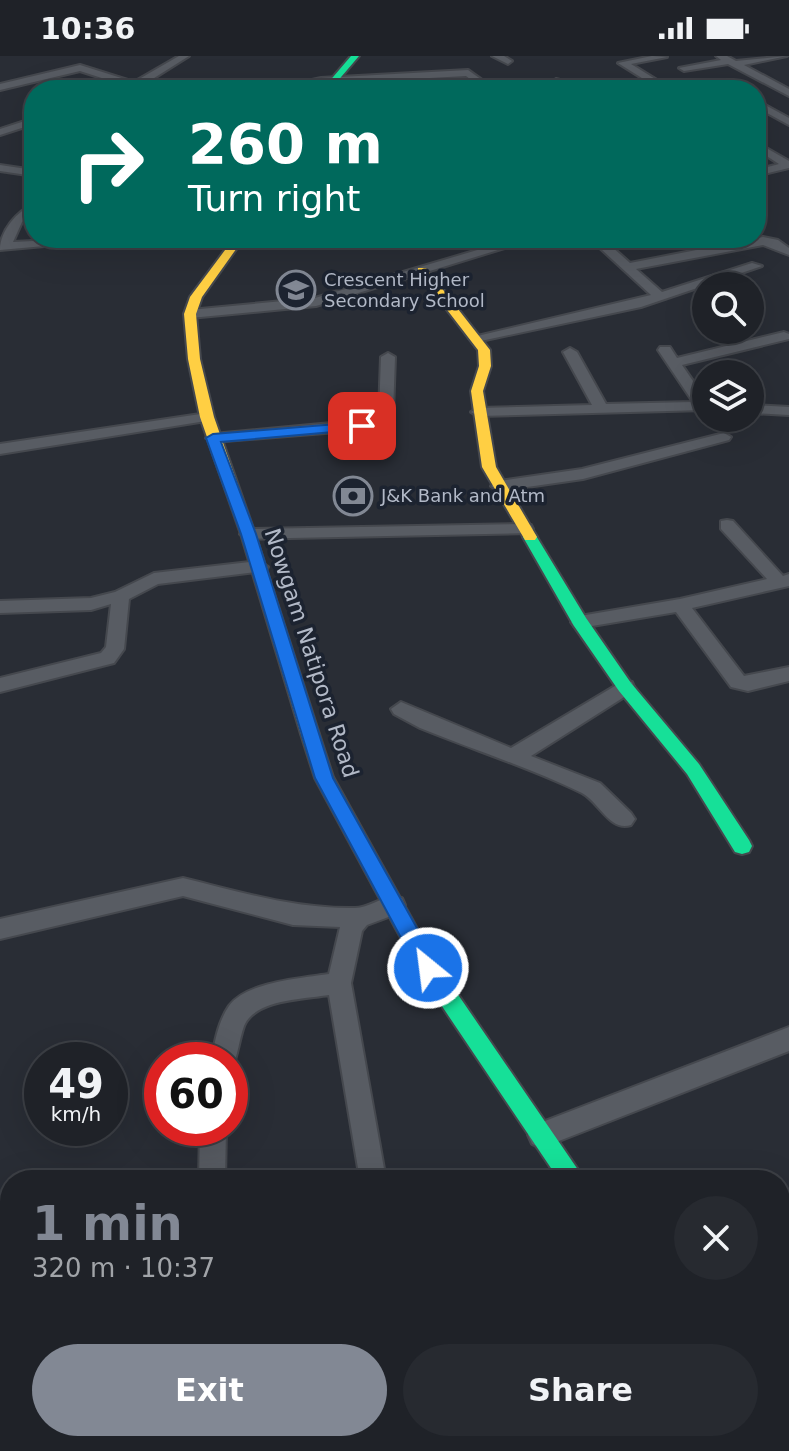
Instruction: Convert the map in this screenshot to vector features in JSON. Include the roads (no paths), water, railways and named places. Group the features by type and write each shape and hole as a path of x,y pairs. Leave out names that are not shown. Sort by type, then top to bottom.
{"main road":[{"path":"334,80 355,56"},
{"path":"190,314 196,297 232,248"},
{"path":"422,270 476,338 486,358 477,391 478,412 489,467 499,486 580,622 625,687 693,769 742,846"},
{"name":"Nowgam Natipora Road","path":"190,314 194,359 213,438 259,567 324,778 428,968 566,1170"}],"street":[{"path":"144,80 185,56"},
{"path":"496,56 508,61"},
{"path":"720,56 764,80"},
{"path":"684,68 783,56"},
{"path":"651,80 622,63 663,57"},
{"path":"29,80 80,68 120,80"},
{"path":"422,80 470,73 479,80"},
{"path":"768,82 789,79"},
{"path":"0,87 24,81"},
{"path":"768,82 789,93"},
{"path":"766,109 789,122"},
{"path":"0,132 24,124"},
{"path":"766,151 788,165"},
{"path":"766,170 788,165"},
{"path":"0,168 24,172"},
{"path":"3,246 17,220 24,215"},
{"path":"766,241 787,252"},
{"path":"3,246 24,244"},
{"path":"190,314 316,302 497,248"},
{"path":"606,248 659,296"},
{"path":"627,267 726,248"},
{"path":"476,338 607,311 756,266"},
{"path":"673,363 784,336"},
{"path":"665,350 692,389"},
{"path":"570,352 600,407"},
{"path":"213,438 379,422 386,413 388,357"},
{"path":"478,412 692,406"},
{"path":"764,410 789,411"},
{"path":"0,449 207,417"},
{"path":"499,486 595,472 724,437"},
{"path":"727,525 784,581"},
{"path":"248,534 525,529"},
{"path":"0,607 91,604 121,596 154,579 259,567"},
{"path":"580,622 680,605 784,581"},
{"path":"0,685 107,658 115,649 121,596"},
{"path":"680,605 738,682 748,684 789,674"},
{"path":"515,756 625,687"},
{"path":"401,709 427,723 593,789 624,819"},
{"path":"0,929 183,887 293,915 359,918 394,905"},
{"path":"359,918 351,927 345,945 339,983 371,1170"},
{"path":"229,1042 238,1013 247,1006 277,995 339,983"},
{"path":"541,1135 789,1039"},
{"path":"212,1170 213,1146"}],"place":[{"name":"Crescent Higher Secondary School","path":"296,290"},
{"name":"J&K Bank and Atm","path":"353,496"}]}
